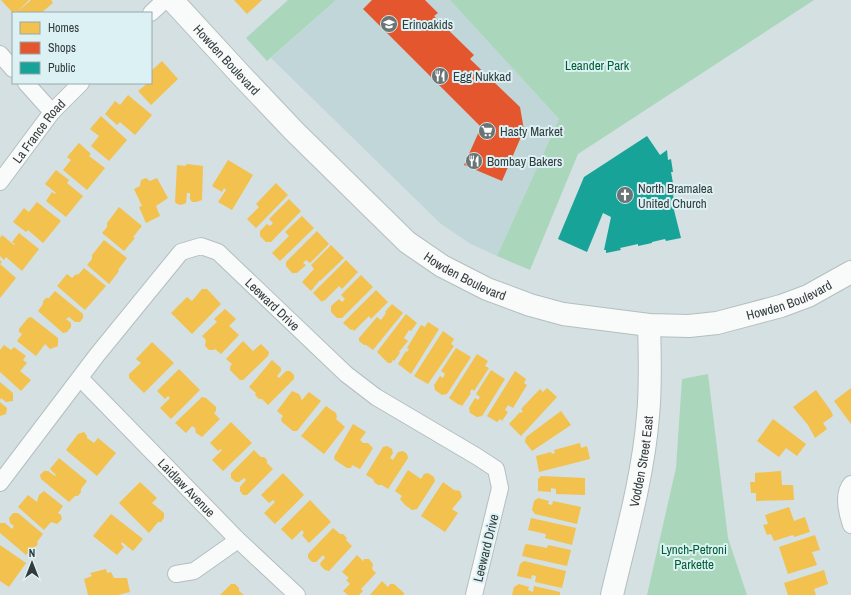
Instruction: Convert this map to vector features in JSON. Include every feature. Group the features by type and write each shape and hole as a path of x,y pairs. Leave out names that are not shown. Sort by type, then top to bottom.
{"street":[{"path":"152,12 165,0"},
{"name":"Howden Boulevard","path":"172,0 256,90 407,242 442,266 487,289 530,305 563,314 649,325 689,326 717,323 752,315 781,306 808,296 851,272"},
{"path":"0,54 12,68"},
{"path":"27,84 52,112"},
{"name":"La France Road","path":"0,182 52,112 80,84"},
{"name":"Leeward Drive","path":"0,483 97,355 181,252 201,246 218,252 346,374 376,397 496,469 500,488 474,595"},
{"name":"Vodden Street East","path":"612,595 645,445 649,415 649,325"},
{"name":"Laidlaw Avenue","path":"80,378 238,540 297,595"},
{"path":"851,484 847,488 847,512 851,525"},
{"path":"176,574 194,571 238,540"}],"shaded area":[{"path":"336,0 450,0 559,119 497,256 469,243 440,223 271,58"}],"green space":[{"path":"288,0 336,0 267,61 246,38"},
{"name":"Leander Park","path":"450,0 814,0 578,154 530,270 497,256 559,119"},
{"name":"Lynch-Petroni Parkette","path":"708,374 728,538 747,595 647,595 676,468 682,379"}],"building: Homes":[{"path":"1,0 29,0 17,12 12,12"},
{"path":"31,0 51,0 53,3 42,12 17,12"},
{"path":"234,0 262,0 247,14"},
{"path":"162,61 178,79 151,105 138,91 147,84 152,84 152,70"},
{"path":"128,95 152,115 135,135 120,122 117,125 105,114 115,101 120,105"},
{"path":"101,116 127,140 109,161 91,146 99,136 90,129"},
{"path":"79,143 91,154 89,156 105,168 87,190 63,170 71,160 67,157"},
{"path":"228,160 253,175 232,210 218,202 226,190 224,188 222,192 212,186"},
{"path":"187,164 203,166 202,200 192,202 190,199 190,193 187,193 186,203 181,205 175,202 177,165 185,166"},
{"path":"56,170 69,180 67,183 83,196 66,217 46,201 52,192 55,194 56,193 45,184"},
{"path":"146,178 150,181 157,178 168,198 156,206 160,216 146,223 139,207 142,206 134,189 140,186 141,180"},
{"path":"276,183 288,195 256,228 247,219 259,207 256,204"},
{"path":"289,199 301,211 271,242 266,242 260,236 260,231 267,224 270,226 273,223 269,219"},
{"path":"37,202 61,221 43,243 28,230 26,232 13,222 24,208 29,212"},
{"path":"119,207 142,226 133,237 135,238 124,251 102,233 107,227 107,223"},
{"path":"302,216 314,228 280,261 272,253 289,236 285,232"},
{"path":"317,231 329,244 310,263 306,260 303,263 306,265 297,273 292,273 286,266 286,262"},
{"path":"19,233 39,249 22,271 6,257 4,260 0,256 0,238 2,235 14,245 15,244 12,242"},
{"path":"104,240 127,258 109,284 87,265 92,259 92,255"},
{"path":"331,245 344,258 320,280 311,291 302,282 314,269 311,265"},
{"path":"346,260 358,272 342,289 339,286 322,302 313,293"},
{"path":"0,264 16,278 0,298"},
{"path":"84,268 106,286 85,310 57,286 67,274 72,278 79,274"},
{"path":"361,275 373,287 342,318 337,318 331,312 331,306 339,299 342,302 345,299 341,295"},
{"path":"202,289 207,289 221,304 192,334 171,313 187,297 192,301"},
{"path":"376,290 388,302 371,319 369,316 354,331 352,329 351,330 343,323"},
{"path":"55,291 83,314 83,318 80,322 75,322 69,317 66,319 71,323 71,327 67,332 63,333 38,311 43,304 43,301 46,298 49,298"},
{"path":"392,304 403,313 373,350 359,341 359,338 377,317 381,320 386,313 385,312"},
{"path":"225,309 236,319 229,326 239,335 221,354 215,349 209,350 205,346 206,340 202,336 217,322 214,319"},
{"path":"406,314 417,323 411,331 409,330 404,338 408,341 399,352 400,353 394,361 393,360 391,363 388,363 377,352"},
{"path":"31,317 58,338 58,346 50,349 45,344 36,356 17,341 22,334 19,332 19,329 28,318"},
{"path":"428,322 439,329 411,374 398,364 406,351 407,352 409,349 407,348 421,325 425,327"},
{"path":"443,331 454,339 451,344 454,346 428,384 414,376"},
{"path":"243,341 253,351 261,344 269,352 268,356 243,380 240,380 230,370 232,364 226,359"},
{"path":"152,342 174,363 144,393 129,378 129,374 141,363 136,359"},
{"path":"4,345 11,350 14,347 26,356 23,360 27,363 20,371 31,380 21,391 0,372 0,350"},
{"path":"456,348 471,357 447,394 442,395 435,390 434,385 440,376 443,378 445,374 441,371"},
{"path":"477,354 488,361 485,366 489,368 474,391 472,389 462,406 449,398"},
{"path":"272,360 281,368 281,371 277,376 279,378 286,371 290,371 294,375 294,379 268,405 262,399 259,399 255,395 256,393 249,387"},
{"path":"179,369 200,390 171,419 160,408 170,398 168,396 165,399 157,391"},
{"path":"491,370 505,379 482,416 477,417 470,413 469,408 475,398 478,400 480,397 476,394"},
{"path":"515,371 526,379 524,383 527,385 513,408 508,405 505,410 508,412 502,421 500,419 497,422 487,416"},
{"path":"0,382 13,393 13,401 6,402 1,398 0,400"},
{"path":"547,388 557,397 521,436 509,424 520,412 521,413 523,411 521,409 540,389 543,392"},
{"path":"851,388 851,424 834,401"},
{"path":"816,390 833,416 823,423 827,429 815,438 808,425 793,407"},
{"path":"292,391 299,394 302,400 309,392 321,401 297,431 293,431 282,422 281,419 283,416 277,411"},
{"path":"202,397 206,398 216,407 216,411 214,413 220,419 202,437 196,433 195,428 192,426 186,433 175,423"},
{"path":"0,402 7,408 6,414 0,416"},
{"path":"326,406 336,413 336,419 345,427 324,454 301,436"},
{"path":"561,411 571,425 532,451 525,442 526,437"},
{"path":"773,419 806,444 797,456 786,448 779,457 757,441"},
{"path":"231,422 252,443 223,471 212,460 222,450 221,449 218,451 210,443"},
{"path":"353,424 366,432 360,440 363,443 368,443 373,448 360,469 352,465 351,468 347,468 335,460 334,457"},
{"path":"84,432 87,438 94,443 98,438 116,453 97,476 66,450 78,434"},
{"path":"580,443 581,448 587,446 590,459 539,472 536,456 551,452 552,454 555,453 554,450"},
{"path":"387,446 392,449 393,453 390,458 393,460 398,452 403,451 407,454 408,458 388,489 382,485 378,485 373,479 366,475 383,447"},
{"path":"254,450 261,457 264,457 267,460 267,463 273,469 247,495 243,495 240,491 240,487 246,480 244,478 239,482 236,482 231,478 231,473"},
{"path":"59,458 87,481 78,496 75,496 69,502 41,479 40,475 44,471 48,471 55,476 56,475 50,469"},
{"path":"408,470 421,479 424,474 428,473 434,477 435,481 417,509 412,510 400,499 402,496 395,491"},
{"path":"781,471 782,485 793,485 794,500 756,501 756,493 751,493 750,482 755,482 755,473"},
{"path":"283,473 304,495 275,524 264,513 275,502 273,500 269,503 261,495"},
{"path":"541,476 585,478 585,495 556,494 556,489 551,488 551,492 538,491 538,479"},
{"path":"140,482 157,498 152,503 164,513 164,518 161,522 158,522 149,533 119,503"},
{"path":"443,482 454,490 460,491 462,497 452,509 458,513 445,532 421,516"},
{"path":"44,491 63,506 58,513 61,515 62,519 57,524 51,522 44,530 18,507 28,495 37,502 39,495"},
{"path":"538,498 549,501 548,504 552,505 553,501 581,507 577,524 535,514 532,510 534,501"},
{"path":"310,500 331,522 309,543 302,535 304,533 302,530 292,540 281,529"},
{"path":"789,507 794,521 805,517 810,532 794,537 793,535 774,541 771,534 767,535 763,525 768,524 765,515"},
{"path":"13,513 18,513 43,534 37,542 38,544 26,555 0,533 0,523 5,523 12,529 14,526 10,523 9,518"},
{"path":"111,514 143,539 133,551 122,542 121,544 124,547 117,555 93,536"},
{"path":"531,518 576,528 572,545 545,538 546,534 528,530"},
{"path":"333,528 340,534 343,534 352,546 329,571 325,570 320,565 325,558 323,555 316,562 312,562 308,558 308,554"},
{"path":"815,535 820,550 812,552 817,565 788,574 779,547"},
{"path":"527,544 547,548 548,545 571,550 567,566 522,556 525,545"},
{"path":"0,545 26,563 9,587 0,581"},
{"path":"357,555 363,561 364,559 369,559 373,564 372,569 376,573 361,589 363,591 359,595 348,595 343,591 350,584 346,580 349,578 342,572"},
{"path":"524,561 566,571 562,588 535,582 536,576 532,575 531,579 517,576 520,564"},
{"path":"106,569 107,573 111,572 114,578 127,578 130,592 118,595 88,595 84,579 92,576 90,573"},
{"path":"824,570 828,584 814,589 816,595 788,595 784,583"},
{"path":"382,581 388,587 390,584 394,584 404,593 404,595 370,595"},
{"path":"231,584 235,584 239,588 239,591 244,595 220,595"},
{"path":"519,584 529,587 528,590 533,592 534,586 560,592 560,595 512,595 514,587"}],"building: Shops":[{"path":"372,0 425,0 438,13 434,16 474,55 470,59 520,107 524,130 502,181 464,165 481,127 363,9"}],"building: Public":[{"name":"North Bramalea United Church","path":"647,136 660,155 667,150 668,160 671,159 673,172 671,172 675,194 673,195 676,209 674,210 681,238 666,241 665,239 638,246 638,244 606,253 606,250 604,250 611,217 603,213 587,252 558,239 584,177"}],"place":[{"name":"Erinoakids","path":"389,24"},
{"name":"Egg Nukkad","path":"440,76"},
{"name":"Hasty Market","path":"487,131"},
{"name":"Bombay Bakers","path":"474,161"},
{"name":"North Bramalea United Church","path":"625,195"}]}
